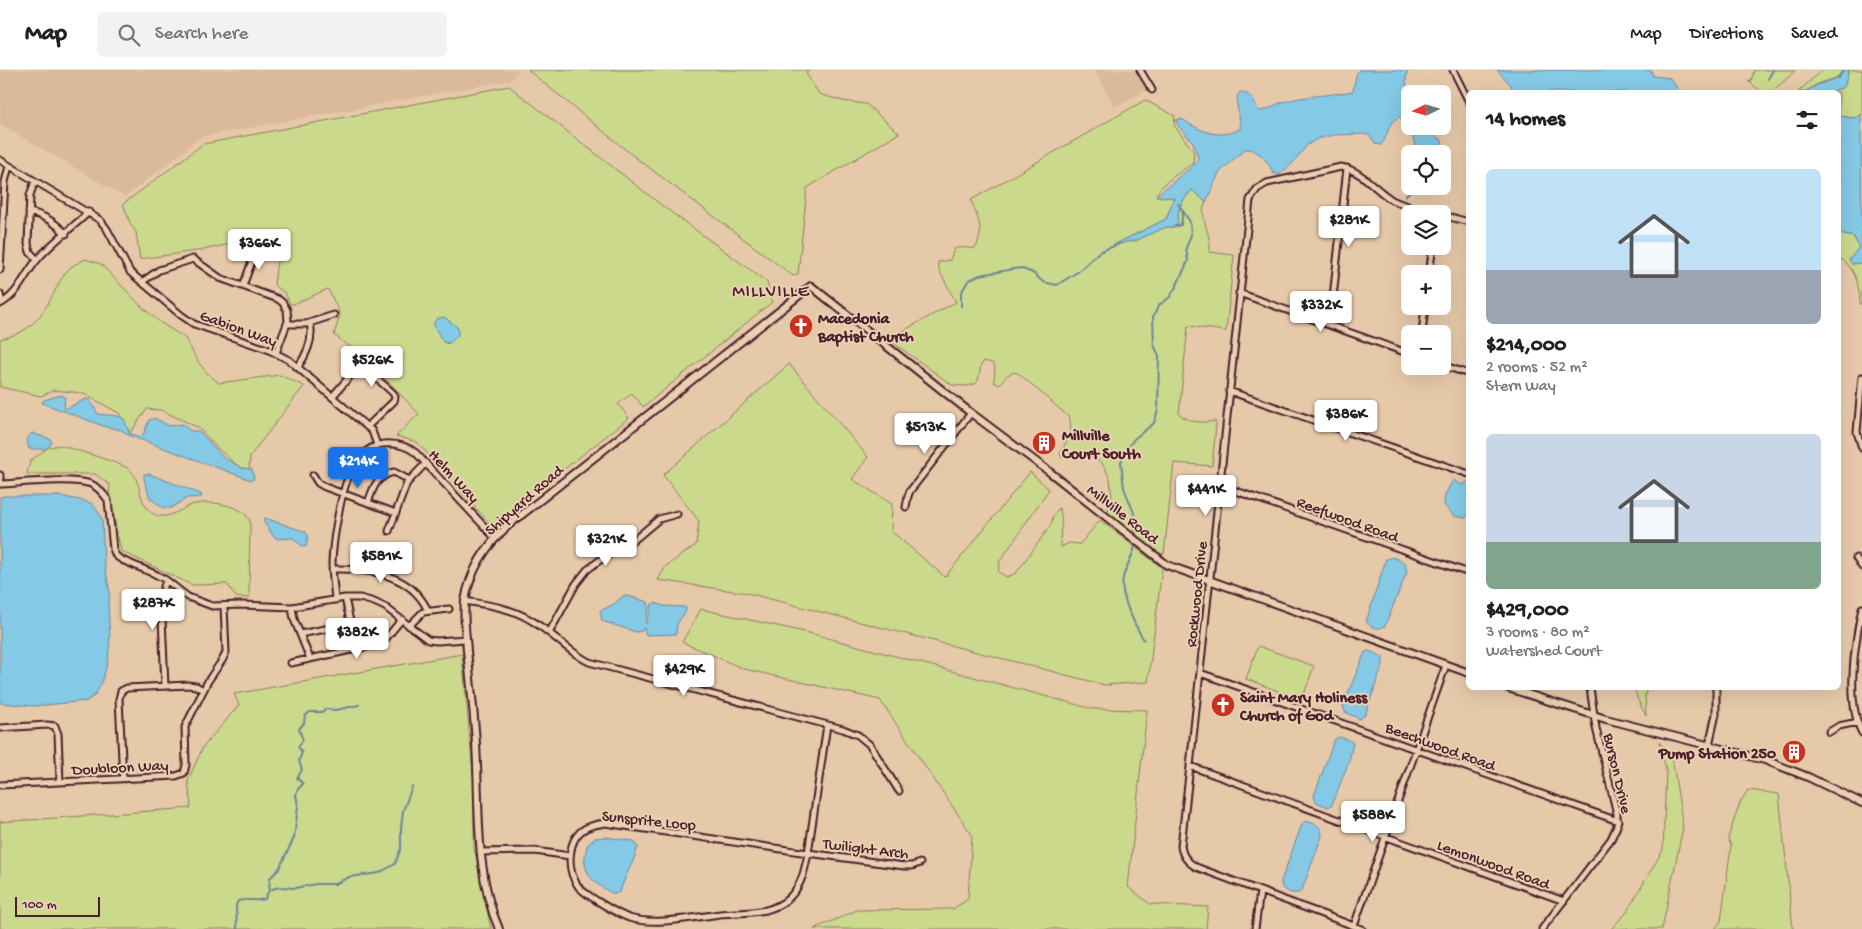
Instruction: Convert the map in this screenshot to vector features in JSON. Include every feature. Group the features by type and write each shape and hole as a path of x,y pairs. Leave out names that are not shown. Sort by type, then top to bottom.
{"street":[{"path":"1140,70 1152,90"},
{"path":"1453,70 1466,96"},
{"name":"Gabion Way","path":"0,160 89,212 104,224 127,267 181,315 194,324 276,353 289,360 367,427 375,437 378,445"},
{"path":"0,270 5,182 9,166"},
{"name":"Rockwood Drive","path":"1347,168 1335,167 1267,183 1256,190 1250,200 1181,846 1184,856 1192,865 1362,929"},
{"path":"1330,325 1347,168 1361,174 1383,194 1409,205"},
{"path":"35,181 30,195 28,244 30,252 37,260"},
{"path":"29,212 41,215 56,224 66,234"},
{"path":"1,303 19,288 37,260 89,212"},
{"path":"1451,217 1466,221"},
{"path":"243,286 256,250"},
{"path":"142,282 159,270 193,258 216,276 281,301 287,310 287,324 276,353"},
{"name":"Millville Road","path":"811,286 1162,561 1173,567 1466,672"},
{"name":"Shipyard Road","path":"499,929 489,901 480,852 478,774 466,639 465,601 477,564 495,538 548,493 811,286"},
{"path":"1239,293 1401,351"},
{"path":"0,294 1,303"},
{"path":"287,324 310,323 334,314"},
{"path":"298,367 312,337 310,323"},
{"path":"332,396 361,366 393,393 395,397 394,402 367,427"},
{"path":"1451,368 1466,373"},
{"path":"1862,377 1857,432 1862,448"},
{"path":"1230,390 1466,473"},
{"path":"906,507 910,491 971,413"},
{"path":"335,600 332,570 335,530 344,494 355,463 365,452 378,445"},
{"name":"Helm Way","path":"378,445 403,446 416,453 495,538"},
{"path":"389,531 409,480 426,463"},
{"path":"368,503 375,483 380,477 394,472 409,480"},
{"path":"0,475 0,484 75,481 95,486 108,500 113,549 116,556 166,580 181,592 196,600 212,606 242,605 292,608 345,598 360,598 386,607 423,638 432,641 466,639"},
{"path":"313,475 321,485 396,513"},
{"name":"Reefwood Road","path":"1219,485 1466,572"},
{"path":"550,633 576,584 587,570 634,540 659,519 677,514"},
{"path":"1856,558 1862,566"},
{"path":"332,570 365,570 390,577 404,584 422,599 428,610"},
{"path":"165,686 161,596 166,580"},
{"path":"345,598 356,650"},
{"path":"465,601 502,607 516,612 530,619 589,662 858,735 870,745 899,791"},
{"name":"Doubloon Way","path":"0,785 176,776 184,773 186,765 185,728 203,690 226,652 224,606"},
{"path":"292,608 294,619 310,659"},
{"path":"1862,608 1852,686 1858,722 1862,733"},
{"path":"409,626 420,614 428,610 449,609"},
{"path":"291,663 382,643 402,619"},
{"path":"300,634 351,624"},
{"path":"1354,926 1446,665"},
{"name":"Beechwood Road","path":"1200,673 1618,821"},
{"path":"123,779 119,699 121,691 127,688 165,686 192,686 203,690"},
{"path":"1514,690 1593,715 1787,767 1862,803"},
{"name":"Burson Drive","path":"1542,929 1611,839 1615,833 1618,821 1593,715 1590,690"},
{"path":"1709,745 1716,714 1716,690"},
{"path":"1829,732 1839,726 1858,722"},
{"path":"480,852 535,851 570,856 575,881 586,894 628,918 653,921 767,910 788,899 797,889 804,871 826,725"},
{"path":"0,728 55,726 58,734 60,782"},
{"name":"Lemonwood Road","path":"1190,766 1564,902"},
{"name":"Sunsprite Loop","path":"570,856 572,844 585,828 605,824 808,852"},
{"name":"Twilight Arch","path":"808,852 904,866 920,863"},
{"path":"1255,929 1260,891"}],"shaded area":[{"path":"0,70 520,70 511,80 201,137 125,197 0,124"},
{"path":"1094,70 1143,70 1152,87 1115,107"}],"green space":[{"path":"528,70 810,70 806,73 819,94 843,101 866,104 899,133 807,188 798,274 793,276 631,154"},
{"path":"1754,70 1795,70 1774,90 1759,90 1748,81 1751,82"},
{"path":"1822,70 1846,70 1836,78 1820,83 1808,90 1800,90"},
{"path":"1849,70 1862,70 1862,115 1854,118 1841,116 1841,90 1835,90 1844,87"},
{"path":"509,86 664,207 767,282 772,302 643,407 632,393 618,404 629,418 492,526 417,442 396,436 419,414 366,358 334,335 340,314 328,289 291,305 285,293 274,285 278,253 260,237 244,237 230,244 203,250 140,259 136,232 131,225 123,204 203,144","holes":["444,317 458,328 447,344 444,342 441,335"]},
{"path":"1145,100 1175,116 1174,125 1194,152 1193,163 1168,181 1156,195 1174,198 1166,219 1116,244 1137,240 1166,227 1177,227 1177,216 1180,207 1192,190 1206,202 1203,215 1209,239 1209,252 1234,255 1226,331 1188,326 1179,414 1196,422 1215,421 1212,466 1174,463 1164,554 1155,551 1107,512 1112,499 1110,478 1102,463 1081,452 1062,458 1060,454 1067,441 1071,427 1069,417 1018,373 1009,374 999,385 994,382 995,366 984,361 981,365 978,381 975,384 967,386 952,385 888,339 956,302 939,270 938,262 950,260 954,249 974,248 977,246 980,237 980,226 971,200"},
{"path":"1841,234 1854,237 1859,247 1852,264 1862,263 1862,305 1860,304 1856,278 1841,259"},
{"path":"85,259 101,264 140,305 161,323 185,338 199,363 219,383 280,375 304,386 250,456 249,471 238,466 217,448 199,428 161,410 147,409 130,433 119,413 82,393 54,390 41,396 0,387 0,339 28,328 46,307 66,272"},
{"path":"789,364 868,457 852,479 892,504 891,531 945,577 1030,472 1049,489 1000,561 998,572 1007,577 1016,573 1051,525 1053,516 1059,508 1061,513 1061,547 1069,543 1080,544 1100,520 1162,568 1148,682 1105,685 747,593 658,580 666,566 696,545 699,521 663,475"},
{"path":"60,445 108,460 129,469 137,481 143,502 152,513 159,516 167,516 191,505 204,503 225,505 244,513 250,521 249,598 236,597 227,584 192,585 121,551 109,495 110,485 95,474 27,474 30,461 49,447"},
{"path":"701,609 809,633 1093,709 1147,710 1128,887 1150,904 1208,907 1206,929 814,929 857,910 953,909 968,899 972,835 880,700 744,669 682,642"},
{"path":"1258,646 1314,666 1302,700 1246,679"},
{"path":"462,654 474,783 474,847 491,929 0,929 0,822 191,808 188,780 203,747 239,705 234,694"},
{"path":"1635,690 1646,690 1646,716 1637,698"},
{"path":"1659,742 1672,757 1683,827 1662,929 1611,929 1626,913 1663,850 1666,770"},
{"path":"1748,790 1779,794 1793,929 1715,929 1721,921 1731,846 1728,838 1740,803"}],"water":[{"path":"1359,70 1408,70 1407,85 1401,85 1401,118 1399,117 1392,122 1381,145 1376,144 1369,135 1363,134 1333,135 1317,139 1307,145 1292,164 1279,175 1273,173 1266,160 1259,153 1245,149 1219,173 1206,202 1192,190 1188,194 1182,202 1179,211 1178,227 1166,227 1137,240 1114,245 1166,219 1174,198 1156,196 1196,163 1198,158 1193,142 1178,126 1176,120 1182,119 1210,133 1224,134 1232,132 1240,129 1237,100 1240,92 1250,96 1259,111 1262,111 1289,100 1353,91 1356,75"},
{"path":"1497,70 1651,70 1653,76 1670,78 1678,90 1512,90 1511,85"},
{"path":"1846,70 1849,70 1844,87 1835,90 1808,90 1817,85 1837,78"},
{"path":"1861,115 1862,263 1852,264 1849,260 1859,247 1854,237 1841,234 1841,116 1854,118"},
{"path":"1411,135 1435,135 1442,140 1442,145 1416,145"},
{"path":"444,317 458,328 458,335 450,343 443,342 434,326 434,322 438,318"},
{"path":"61,395 65,397 65,409 86,399 90,400 98,414 118,416 124,419 130,434 143,435 149,420 155,418 169,426 182,424 191,431 199,431 224,458 242,468 252,469 254,479 251,480 128,435 122,430 106,427 42,403 44,400"},
{"path":"32,433 50,439 52,443 45,449 29,449 27,439"},
{"path":"144,474 149,474 201,494 202,497 187,498 171,508 163,508 150,498"},
{"path":"1453,480 1462,485 1466,483 1466,517 1454,516 1444,505 1445,495"},
{"path":"59,496 80,500 91,503 102,519 104,562 110,593 108,606 110,638 108,661 102,682 95,695 87,701 34,706 0,703 0,497"},
{"path":"265,518 306,532 308,536 306,547 293,538 278,539 274,537 263,521"},
{"path":"1393,557 1405,563 1407,572 1385,626 1375,628 1366,622 1386,559"},
{"path":"623,596 648,602 649,606 645,623 647,622 652,604 686,608 677,624 676,634 646,635 644,628 642,631 636,632 602,621 600,611 614,604"},
{"path":"1369,651 1383,657 1383,664 1365,715 1360,719 1345,712 1343,705 1365,652"},
{"path":"1339,737 1350,740 1353,743 1349,761 1332,805 1328,807 1316,802 1314,796 1334,740"},
{"path":"1306,821 1319,827 1322,836 1302,890 1292,893 1282,888 1281,881 1302,824"},
{"path":"605,837 634,841 638,847 620,892 614,894 593,880 586,869 585,853 588,844 595,838"}],"waterway":[{"path":"1768,79 1773,70"},
{"path":"1838,78 1843,70"},
{"path":"1175,226 1181,225 1183,211 1178,204"},
{"path":"1136,535 1134,513 1124,488 1121,462 1126,450 1134,439 1154,423 1158,410 1159,356 1154,345 1153,317 1159,305 1170,297 1188,261 1186,248 1191,235 1190,222 1183,211"},
{"path":"961,306 961,293 968,281 980,275 1020,268 1033,273 1043,282 1057,285 1079,271 1099,252 1119,244"},
{"path":"1136,542 1124,574 1122,585 1129,610 1144,640"},
{"path":"237,929 236,905 238,901 265,899 269,890 270,878 279,869 294,838 298,806 296,795 298,789 303,784 297,778 302,770 299,761 302,752 298,747 303,740 299,729 304,723 305,716 310,712 322,712 325,709 336,710 359,705"},
{"path":"269,890 279,887 295,888 316,884 335,884 349,877 379,873 395,864 401,848 403,811 412,787"}],"place":[{"name":"Macedonia Baptist Church","path":"801,326"},
{"name":"Millville Court South","path":"1044,443"},
{"name":"Saint Mary Holiness Church of God","path":"1223,705"},
{"name":"Pump Station 250","path":"1794,752"}],"district":[{"name":"MILLVILLE","path":"771,290"}]}
